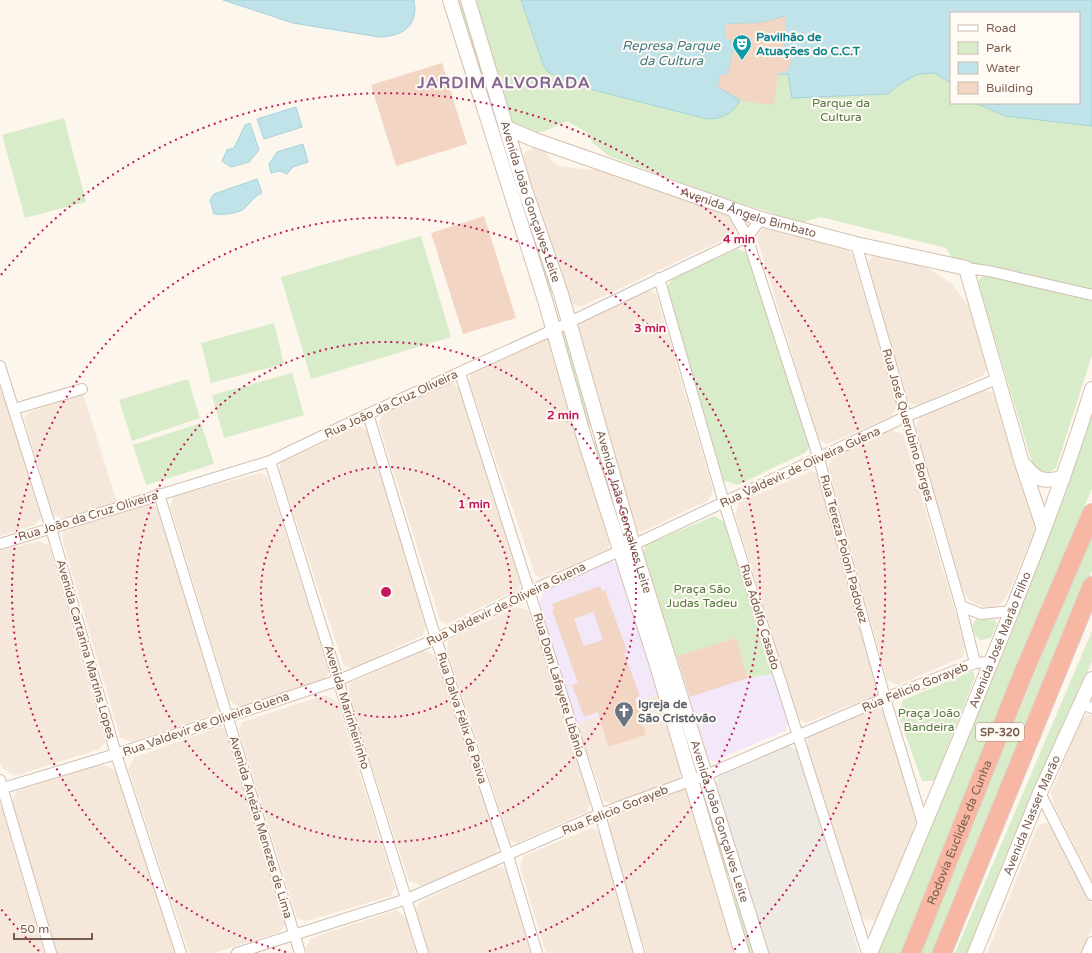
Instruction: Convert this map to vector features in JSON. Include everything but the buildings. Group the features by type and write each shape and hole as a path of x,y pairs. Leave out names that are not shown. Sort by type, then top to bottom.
{"highway":[{"name":"Rodovia Euclides da Cunha","path":"911,953 1023,674 1092,513"},
{"name":"SP-320","path":"942,953 1092,586"}],"main road":[{"name":"Avenida João Gonçalves Leite","path":"450,0 545,300 583,434 669,658 761,953"},
{"name":"Avenida João Gonçalves Leite","path":"468,0 515,155 561,294 599,430 656,662 742,953"},
{"name":"Avenida Ângelo Bimbato","path":"507,128 535,140 761,219 856,244 966,268"},
{"path":"515,155 535,140"},
{"path":"966,268 1022,463 1044,529"},
{"path":"545,300 561,294"},
{"name":"Avenida José Marão Filho","path":"868,953 924,826 1012,611 1044,529 1092,389"},
{"path":"583,434 599,430"},
{"path":"1022,463 1034,477 1045,481 1062,478"},
{"path":"656,662 669,658"},
{"name":"Avenida Nasser Marão","path":"976,953 1040,793 1087,706 1092,679"},
{"path":"723,888 739,883"}],"street":[{"name":"Rua Tereza Poloni Padovez","path":"731,208 747,237 819,459 885,698 924,826"},
{"name":"Rua João da Cruz Oliveira","path":"0,544 270,461 368,414 553,330 747,237 761,219"},
{"name":"Rua José Querubino Borges","path":"856,244 961,606 975,662"},
{"name":"Avenida Ângelo Bimbato","path":"966,268 989,271 1092,295"},
{"name":"Rua Adolfo Casado","path":"659,278 724,503 797,736 868,953"},
{"name":"Avenida Cartarina Martins Lopes","path":"0,366 51,528 116,754 181,953"},
{"name":"Rua Dom Lafayete Libânio","path":"460,373 600,814 639,953"},
{"name":"Rua Valdevir de Oliveira Guena","path":"1,786 116,754 339,680 436,638 530,591 819,459 905,417 997,379"},
{"path":"14,409 82,389"},
{"name":"Rua Dalva Félix de Paiva","path":"368,414 436,638 508,856 537,953"},
{"name":"Avenida Marinheirinho","path":"270,461 407,900 422,953"},
{"name":"Avenida Anézia Menezes de Lima","path":"159,494 300,953"},
{"path":"961,606 981,614 1012,611"},
{"name":"Rua Felicio Gorayeb","path":"236,953 295,936 407,900 600,814 706,775 885,698 975,662 991,662"},
{"path":"1,786 51,953"},
{"path":"1040,793 1092,895"},
{"path":"1087,953 1092,942"}],"shaded area":[{"path":"534,147 543,148 552,161 559,166 588,170 604,168 726,214 734,224 735,232 728,238 582,306 573,305 566,295 521,163 524,154"},
{"path":"765,227 846,247 852,254 897,406 891,417 827,444 818,439 758,242 758,234"},
{"path":"880,254 890,255 930,269 952,284 968,306 976,326 988,367 984,375 919,405 909,403 867,263 873,256"},
{"path":"646,289 656,294 713,490 709,500 642,532 635,530 577,328 580,321"},
{"path":"545,338 552,340 611,542 608,549 541,578 535,574 469,382 471,372"},
{"path":"0,382 41,517 35,525 0,536"},
{"path":"450,382 459,388 521,581 518,589 447,624 440,620 379,425 382,413"},
{"path":"982,391 993,392 1036,520 1034,532 1009,592 1002,603 993,608 984,607 973,603 967,597 962,587 915,430 920,417"},
{"path":"83,394 117,502 63,518 53,515 24,418 29,412"},
{"path":"359,426 367,431 427,623 423,635 354,668 344,666 279,470 281,463"},
{"path":"892,430 903,434 965,645 963,657 898,685 887,680 828,467 833,457"},
{"path":"811,471 819,474 878,687 874,696 806,723 798,718 735,515 739,503"},
{"path":"261,473 268,478 329,671 325,680 239,707 229,700 170,506 175,495"},
{"path":"147,503 159,508 219,706 212,715 130,742 120,737 63,542 63,532"},
{"path":"39,541 49,545 105,742 100,749 15,776 2,768 0,762 0,551"},
{"path":"612,561 619,566 659,694 577,724 540,604 543,591"},
{"path":"517,607 528,610 591,801 587,812 517,843 510,841 447,650 449,640"},
{"path":"736,638 748,678 773,674 788,723 785,731 714,761 708,758 675,657"},
{"path":"425,650 438,658 499,845 496,853 422,886 409,881 348,694 350,683"},
{"path":"659,694 681,771 680,778 613,804 604,801 577,724"},
{"path":"325,695 337,701 395,887 391,896 306,921 297,918 239,731 242,722"},
{"path":"877,706 885,712 916,819 915,826 880,914 876,919 870,920 864,919 860,913 806,745 809,736"},
{"path":"1088,714 1092,715 1092,881 1054,805 1051,793 1081,720"},
{"path":"220,727 226,730 285,924 280,932 214,953 189,953 128,769 135,757"},
{"path":"788,745 798,751 859,953 766,953 716,784 718,777"},
{"path":"101,764 117,771 175,953 57,953 12,802 17,791"},
{"path":"684,788 689,792 737,953 646,953 608,830 611,818"},
{"path":"0,806 2,807 44,953 0,953"},
{"path":"1048,822 1092,904 1092,928 1081,953 987,953 1038,825"},
{"path":"592,828 599,832 634,953 546,953 520,867 523,856"},
{"path":"496,866 506,869 531,953 429,953 416,910 420,902"},
{"path":"396,910 406,917 416,953 307,953 306,948 311,938"}],"green space":[{"path":"455,0 464,0 517,177 512,178"},
{"name":"Parque da Cultura","path":"472,0 1092,0 1092,290 952,259 946,248 820,217 804,222 798,221 727,199 609,156 593,143 585,131 567,121 545,131 533,133 510,122"},
{"path":"64,118 86,202 25,218 2,135"},
{"path":"523,194 554,291 550,293 519,195"},
{"path":"421,236 451,337 311,379 281,277"},
{"path":"737,249 746,252 810,446 806,452 738,485 723,480 667,287 673,278"},
{"path":"987,275 1092,300 1092,355 1056,468 1048,472 1034,469 978,283 980,278"},
{"path":"274,323 284,364 211,383 201,343"},
{"path":"566,328 593,424 591,427 588,427 560,329"},
{"path":"292,373 304,415 224,438 212,395"},
{"path":"188,379 200,418 132,441 119,400"},
{"path":"1092,406 1092,488 901,953 876,953"},
{"path":"201,423 214,464 146,485 133,445"},
{"path":"596,441 598,443 628,537 623,541 592,442"},
{"name":"Praça São Judas Tadeu","path":"714,516 724,522 773,674 748,678 736,638 675,657 642,554 646,545"},
{"path":"1092,533 1092,571 935,953 920,953"},
{"path":"977,618 995,620 997,623 991,638 981,640 976,636 973,627"},
{"path":"1092,631 1092,661 972,953 955,953"},
{"name":"Praça João Bandeira","path":"973,671 975,677 934,781 922,781 898,714 903,700"},
{"path":"698,782 701,782 731,873 727,875 723,873"},
{"path":"735,891 757,953 747,953 731,893"}],"water":[{"path":"223,0 414,0 415,9 411,23 402,32 395,35 379,37 293,23"},
{"name":"Represa Parque da Cultura","path":"521,0 1092,0 1092,126 1005,116 978,104 1080,104 1080,12 950,12 950,82 934,73 918,74 901,83 888,94 792,98 788,74 778,74 789,68 792,51 784,48 785,16 761,23 727,24 725,37 735,44 727,75 720,76 718,87 740,100 734,109 726,115 707,119 582,87 548,72 543,64"},
{"path":"296,107 302,127 264,139 257,119"},
{"path":"250,123 259,150 249,162 231,167 222,161 227,150 234,148 245,125"},
{"path":"303,144 308,162 293,167 287,174 280,171 271,173 269,164 277,152"},
{"path":"257,179 262,193 256,196 245,208 232,213 214,214 210,200 214,194"}],"place":[{"name":"Pavilhão de Atuações do C.C.T","path":"742,61"},
{"name":"Igreja de São Cristóvão","path":"624,728"}],"district":[{"name":"JARDIM ALVORADA","path":"504,83"}]}
